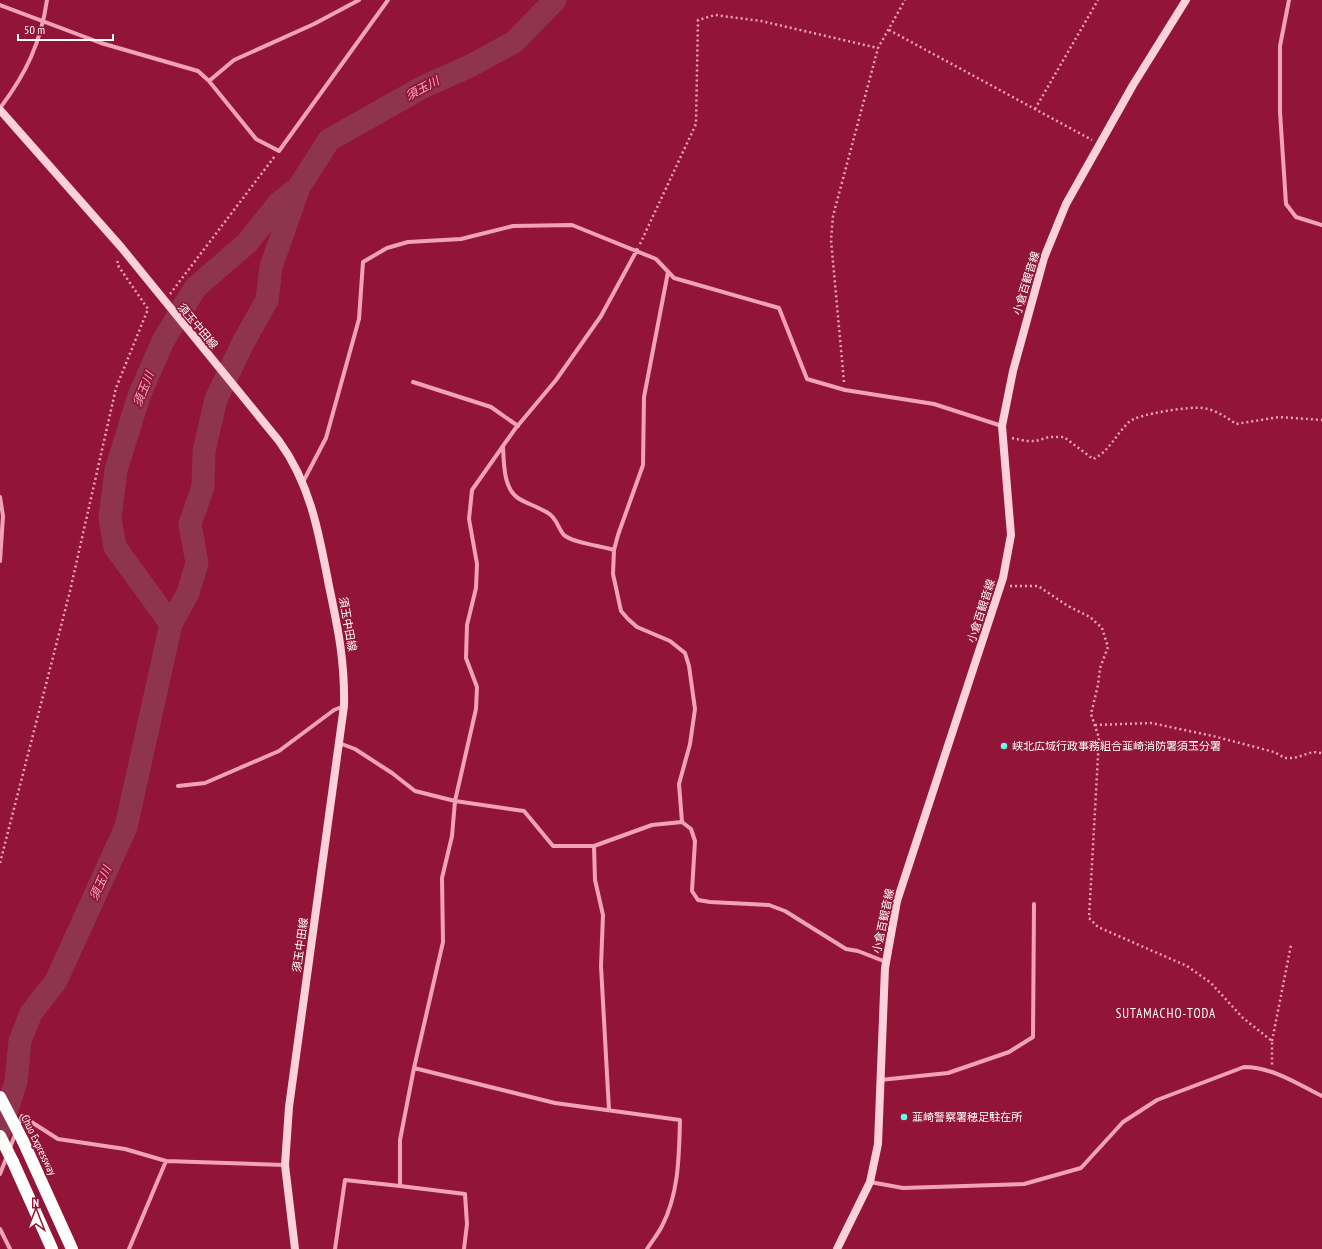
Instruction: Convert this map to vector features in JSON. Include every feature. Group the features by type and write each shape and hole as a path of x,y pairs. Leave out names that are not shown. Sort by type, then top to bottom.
{"highway":[{"name":"Chuo Expressway","path":"0,1097 23,1141 72,1249"},
{"path":"0,1136 52,1249"}],"main road":[{"name":"小倉百観音線","path":"836,1249 870,1182 878,1144 886,962 896,901 1000,587 1012,535 1002,426 1013,372 1044,258 1066,204 1134,85 1186,0"},
{"name":"須玉中田線","path":"0,109 121,248 279,441 291,457 303,482 317,521 345,674 344,706 290,1108 285,1165 295,1249"}],"street":[{"path":"0,109 18,84 32,57 44,22 46,0"},
{"path":"209,81 234,60 314,24 360,0"},
{"path":"0,5 101,43 198,71 209,81 256,139 279,151 388,0"},
{"path":"1289,0 1280,46 1280,112 1286,204 1296,217 1322,225"},
{"path":"303,482 328,431 358,319 363,262 386,248 408,242 461,239 513,226 572,225 637,250 656,259 674,278 779,308 807,379 845,390 934,404 1002,426"},
{"path":"400,1186 400,1140 414,1068 443,942 442,878 452,836 455,802 476,709 477,686 466,658 467,625 476,588 477,564 469,519 472,490 518,426 556,380 601,316 637,250"},
{"path":"668,272 644,397 643,465 614,550 613,574 621,611 637,627 670,641 685,653 689,666 696,709 690,744 679,784 682,822"},
{"path":"413,382 491,407 518,426"},
{"path":"503,447 504,469 508,484 517,497 550,513 557,522 563,534 571,539 614,550"},
{"path":"0,497 3,516 0,561"},
{"path":"178,786 205,783 279,752 334,710 344,706"},
{"path":"339,742 367,757 415,791 455,802 524,811 553,846 594,846 652,825 682,822 691,829 695,841 692,891 698,900 769,905 785,911 846,949 858,951 886,962"},
{"path":"594,846 596,880 603,915 601,966 609,1110"},
{"path":"880,1080 948,1073 1009,1052 1033,1037 1034,904"},
{"path":"870,1182 903,1188 1024,1184 1081,1168 1123,1122 1157,1100 1244,1067 1256,1067 1322,1096"},
{"path":"414,1068 556,1103 680,1120 679,1166 673,1197 662,1225 646,1249"},
{"path":"0,1174 22,1116 58,1139 124,1149 166,1161 285,1165"},
{"path":"128,1249 166,1161"},
{"path":"335,1249 345,1180 465,1194 467,1224 464,1249"},
{"path":"0,1229 10,1249"}],"path":[{"path":"845,390 831,240 833,216 878,48 905,0"},
{"path":"1035,109 1098,0"},
{"path":"637,250 696,124 698,20 715,15 761,21 878,48"},
{"path":"889,30 1101,145"},
{"path":"166,304 279,151"},
{"path":"0,863 70,591 116,388 148,309 117,264 121,248"},
{"path":"1003,437 1026,441 1036,441 1049,437 1064,438 1093,459 1102,455 1130,421 1145,415 1202,408 1218,412 1236,424 1244,424 1258,419 1279,417 1322,420"},
{"path":"1000,587 1038,586 1068,606 1090,617 1102,628 1108,647 1100,668 1098,685 1091,714 1099,738 1089,918 1098,926 1187,966 1211,983 1243,1018 1272,1041"},
{"path":"1095,725 1150,723 1213,736 1274,752 1285,758 1294,758 1312,752 1322,753"},
{"path":"1272,1073 1272,1041 1291,945"}],"waterway":[{"name":"須玉川","path":"0,1131 16,1082 20,1041 31,1013 56,981 126,827 171,624 188,593 197,563 190,524 203,487 204,451 216,399 244,341 267,300 271,267 299,187 329,140 423,87 470,66 514,42 555,0"},
{"name":"須玉川","path":"171,624 115,547 110,518 116,470 139,396 163,341 195,288 247,243 278,204 294,191"}],"place":[{"name":"峡北広域行政事務組合韮崎消防署須玉分署","path":"1004,746"},
{"name":"韮崎警察署穂足駐在所","path":"904,1117"}],"district":[{"name":"SUTAMACHO-TODA","path":"1166,1013"}]}
